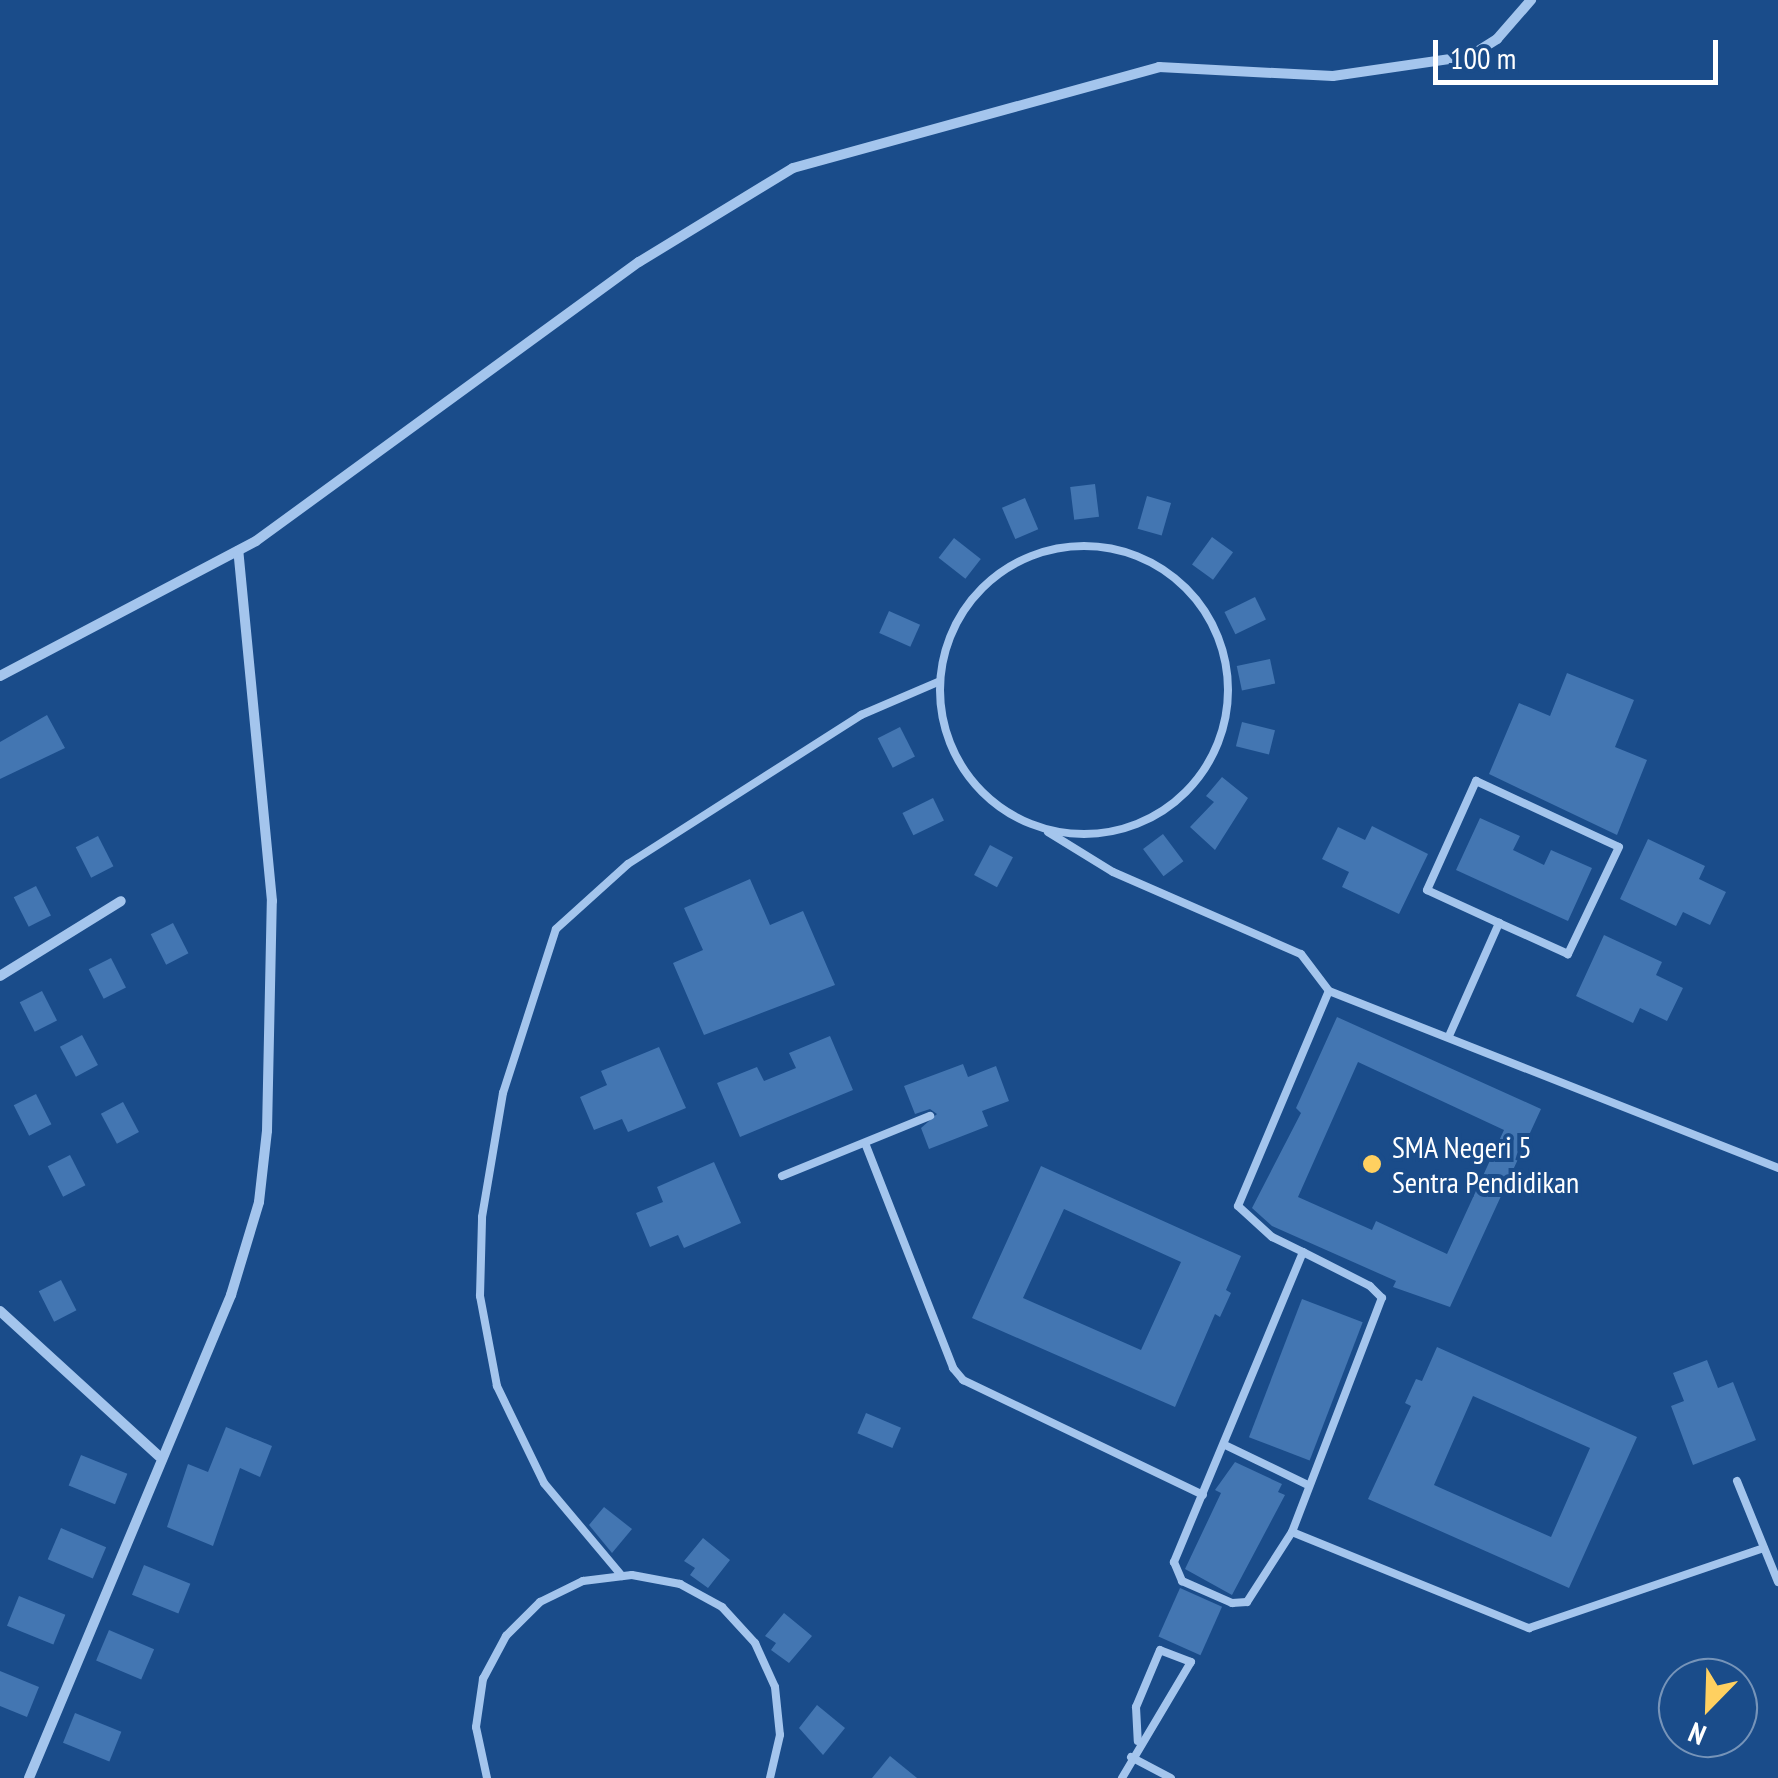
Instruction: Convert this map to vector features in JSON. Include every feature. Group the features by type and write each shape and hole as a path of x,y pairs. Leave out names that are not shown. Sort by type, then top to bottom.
{"street":[{"path":"0,676 238,551 639,262 793,168 1159,67 1333,76 1470,56 1497,39 1531,0"},
{"path":"28,1778 158,1456 242,1265 268,1132 272,901 238,551"},
{"path":"0,976 121,901"},
{"path":"0,1311 158,1456"}],"lane":[{"path":"1044,830 1093,835 1140,824 1192,786 1212,760 1228,715 1228,668 1213,623 1185,586 1146,559 1100,546 1053,548 1009,566 973,596 949,636 938,682 944,730 966,774 1000,808 1113,872 1301,954 1329,991 1778,1168"},
{"path":"622,1576 544,1483 498,1386 480,1296 482,1217 502,1093 556,929 645,853 862,715 938,682"},
{"path":"1476,782 1620,847 1568,954 1499,923 1426,890 1476,782"},
{"path":"1449,1036 1499,923"},
{"path":"1303,1252 1173,1568 1182,1581 1232,1603 1247,1602 1292,1532 1306,1484 1382,1298 1370,1286 1244,1218 1238,1194 1329,991"},
{"path":"782,1176 930,1116"},
{"path":"865,1142 963,1380 1202,1495"},
{"path":"1225,1445 1306,1484"},
{"path":"1736,1482 1778,1582"},
{"path":"1292,1532 1530,1628 1764,1548"},
{"path":"486,1778 476,1727 483,1679 506,1636 540,1602 584,1581 622,1576 680,1584 722,1607 755,1643 775,1687 780,1735 770,1778"},
{"path":"1122,1778 1138,1741 1191,1662 1160,1650 1136,1707 1138,1741"},
{"path":"1131,1758 1171,1778"}],"building":[{"path":"1095,484 1099,517 1074,520 1070,487"},
{"path":"1147,496 1171,503 1162,536 1138,529"},
{"path":"1025,498 1038,529 1015,539 1002,508"},
{"path":"1212,537 1233,552 1213,580 1192,565"},
{"path":"954,538 981,559 965,579 939,558"},
{"path":"1255,597 1266,619 1235,634 1224,612"},
{"path":"889,611 920,625 910,647 879,633"},
{"path":"1270,659 1275,683 1242,691 1237,666"},
{"path":"1567,673 1634,700 1615,747 1647,760 1617,835 1489,774 1519,703 1550,716"},
{"path":"47,715 65,748 0,779 0,742"},
{"path":"1242,722 1275,730 1269,754 1236,746"},
{"path":"900,727 915,756 893,768 878,738"},
{"path":"1222,777 1248,798 1215,850 1190,827 1214,802 1206,796"},
{"path":"933,798 944,820 913,835 902,813"},
{"path":"1480,818 1520,836 1513,850 1544,865 1551,850 1592,868 1568,921 1456,870"},
{"path":"1372,826 1428,854 1399,914 1342,887 1349,872 1322,859 1338,827 1365,840"},
{"path":"1163,834 1183,861 1163,876 1143,849"},
{"path":"98,836 113,866 91,878 76,847"},
{"path":"1648,839 1705,866 1699,879 1726,892 1710,925 1683,912 1676,926 1620,899"},
{"path":"990,845 1013,857 997,887 974,875"},
{"path":"750,879 770,925 803,911 835,985 704,1035 673,963 703,950 684,908"},
{"path":"36,886 51,915 29,927 14,897"},
{"path":"173,923 188,953 166,965 151,934"},
{"path":"1604,935 1662,962 1656,975 1683,988 1667,1021 1640,1008 1633,1023 1576,996"},
{"path":"111,958 126,987 104,999 89,969"},
{"path":"42,991 57,1020 35,1032 20,1002"},
{"path":"1337,1017 1541,1109 1450,1307 1393,1287 1396,1281 1272,1226 1252,1208 1301,1113 1296,1108","holes":["1358,1062 1504,1130 1447,1254 1376,1221 1372,1230 1298,1197"]},
{"path":"82,1035 98,1065 76,1077 60,1047"},
{"path":"830,1036 853,1090 740,1137 717,1083 757,1067 764,1081 796,1068 789,1053"},
{"path":"659,1047 686,1108 628,1132 622,1119 594,1130 580,1097 607,1085 601,1071"},
{"path":"963,1064 968,1077 996,1066 1009,1101 982,1111 988,1126 929,1149 921,1128 937,1114 930,1109 915,1114 904,1086"},
{"path":"36,1094 51,1124 29,1136 14,1105"},
{"path":"123,1102 139,1132 117,1144 101,1114"},
{"path":"70,1155 85,1185 63,1197 48,1166"},
{"path":"714,1162 741,1223 684,1248 678,1235 650,1247 636,1213 663,1202 657,1187"},
{"path":"1041,1166 1241,1256 1226,1290 1231,1293 1220,1317 1215,1314 1175,1407 972,1318","holes":["1064,1209 1181,1262 1141,1350 1023,1298"]},
{"path":"61,1280 76,1310 54,1322 39,1291"},
{"path":"1302,1299 1363,1322 1310,1460 1249,1437"},
{"path":"1437,1347 1637,1437 1569,1588 1368,1499 1411,1406 1405,1403 1416,1379 1422,1381","holes":["1473,1396 1590,1448 1551,1537 1434,1485"]},
{"path":"1707,1360 1718,1388 1733,1382 1756,1440 1693,1465 1671,1406 1684,1401 1673,1373"},
{"path":"866,1413 901,1428 892,1448 857,1433"},
{"path":"226,1427 272,1446 260,1477 240,1468 213,1546 167,1527 188,1464 208,1472"},
{"path":"81,1455 127,1474 115,1504 69,1486"},
{"path":"1235,1462 1282,1484 1278,1492 1285,1495 1232,1595 1185,1569 1221,1493 1215,1490"},
{"path":"604,1507 632,1529 612,1553 589,1525"},
{"path":"61,1528 106,1547 93,1578 48,1559"},
{"path":"703,1538 730,1560 708,1588 690,1575 695,1568 684,1561"},
{"path":"144,1565 190,1584 178,1613 132,1595"},
{"path":"1180,1588 1222,1607 1200,1655 1158,1636"},
{"path":"19,1596 65,1615 53,1644 7,1626"},
{"path":"784,1613 812,1636 789,1663 771,1650 776,1643 765,1636"},
{"path":"109,1630 154,1649 141,1680 96,1660"},
{"path":"0,1671 39,1687 27,1717 0,1706"},
{"path":"817,1705 845,1728 823,1755 799,1728"},
{"path":"75,1713 121,1732 109,1761 63,1743"},
{"path":"890,1756 917,1778 872,1778"}],"place":[{"name":"SMA Negeri 5 Sentra Pendidikan","path":"1372,1164"}]}
